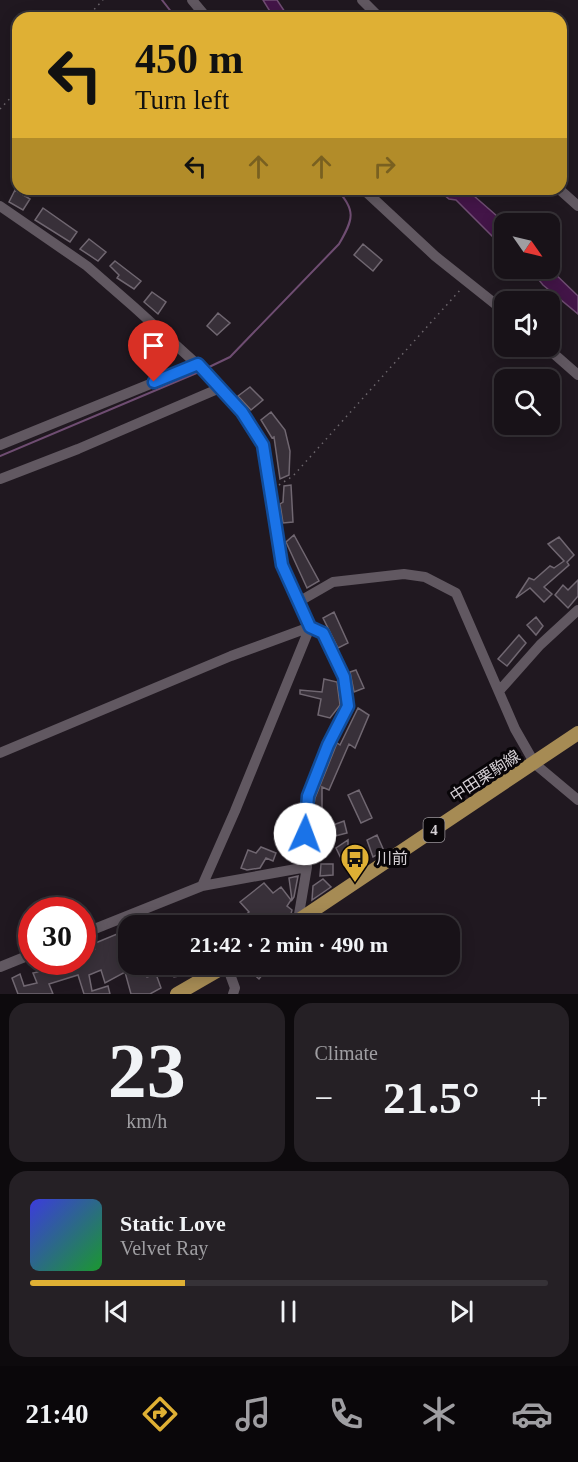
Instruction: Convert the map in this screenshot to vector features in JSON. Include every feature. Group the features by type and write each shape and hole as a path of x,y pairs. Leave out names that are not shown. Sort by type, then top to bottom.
{"main road":[{"name":"中田栗駒線","path":"306,915 535,764 578,732"},
{"path":"177,994 210,975"}],"street":[{"path":"192,0 202,12"},
{"path":"362,0 374,12"},
{"path":"369,195 435,256 494,302"},
{"path":"566,195 578,206"},
{"path":"0,206 87,266 202,368 255,429 263,445 282,565 310,627 202,886"},
{"path":"558,357 578,375"},
{"path":"0,445 202,368"},
{"path":"0,479 78,449 220,388"},
{"path":"300,601 333,582 404,574 425,577 456,592 515,729 535,764 578,800"},
{"path":"499,691 540,645 578,609"},
{"path":"0,753 231,656 310,627 323,633 344,677 348,706 328,745 308,796 304,817 308,867 296,915"},
{"path":"96,928 202,886 308,867"},
{"path":"0,967 18,960"},
{"path":"231,975 235,988 233,994"}],"path":[{"path":"92,12 103,0"},
{"path":"0,109 12,96"},
{"path":"271,491 293,476 469,281"}],"shaded area":[{"path":"263,0 277,0 285,12 270,12"},
{"path":"444,195 473,195 494,213 494,238 456,200 449,199"},
{"path":"538,279 560,279 578,296 578,314 560,299 560,291 550,291"}],"building":[{"path":"12,195 23,195 30,199 23,210 9,202"},
{"path":"43,208 77,232 70,242 35,220"},
{"path":"89,239 106,252 98,261 80,249"},
{"path":"363,244 382,260 373,271 354,255"},
{"path":"115,261 141,281 134,289 117,278 119,275 110,266"},
{"path":"152,292 166,302 158,314 144,302"},
{"path":"218,313 230,323 217,335 207,326"},
{"path":"250,387 263,400 251,410 238,396"},
{"path":"271,412 285,430 290,451 289,475 280,479 274,437 272,438 261,420"},
{"path":"291,485 293,522 283,523 280,504 283,502 284,486"},
{"path":"294,535 319,581 307,588 286,542"},
{"path":"559,537 574,555 567,562 569,565 544,587 552,594 544,602 530,588 516,598 529,578 534,580 550,566 554,568 564,561 548,544"},
{"path":"578,580 578,596 568,608 555,595 563,585 568,590"},
{"path":"334,612 348,643 338,648 323,618"},
{"path":"536,617 543,626 536,635 527,625"},
{"path":"519,635 526,643 507,666 498,659"},
{"path":"356,670 364,688 354,692 350,672"},
{"path":"324,679 337,682 340,705 330,718 318,715 321,699 300,694 300,690 322,692"},
{"path":"358,708 369,715 355,748 349,744 329,790 322,787 322,854 314,855 312,817 315,798 337,743 340,745"},
{"path":"359,790 372,818 361,823 348,795"},
{"path":"344,821 347,833 335,836 333,825"},
{"path":"290,823 297,823 299,861 292,862 293,846 285,845"},
{"path":"377,835 384,851 373,857 367,840"},
{"path":"348,840 348,851 357,867 348,873 336,848"},
{"path":"261,847 276,853 273,861 266,858 260,868 247,870 241,868 248,850 256,853"},
{"path":"321,864 333,864 333,875 320,876"},
{"path":"298,876 294,897 292,900 289,878"},
{"path":"323,879 331,887 312,900 313,886"},
{"path":"264,883 273,893 281,887 291,900 287,906 292,910 290,915 245,915 249,912 240,902"},
{"path":"118,934 120,975 105,983 101,970 96,972 96,943"},
{"path":"20,975 24,986 37,983 34,975 78,975 49,984 53,994 18,994 12,978"},
{"path":"78,975 89,975 92,991 108,986 110,994 84,994"},
{"path":"126,975 147,975 147,977 156,975 161,988 150,994 131,994"}],"waterway":[{"path":"162,0 171,12"},
{"path":"207,368 230,357 339,244 351,215 342,195"},
{"path":"0,456 199,372"}],"place":[{"name":"川前","path":"355,884"}],"route":[{"path":"154,382 198,364 255,429 263,445 282,565 310,627 323,633 344,677 348,706 328,745 308,796 304,817 305,834"}]}
